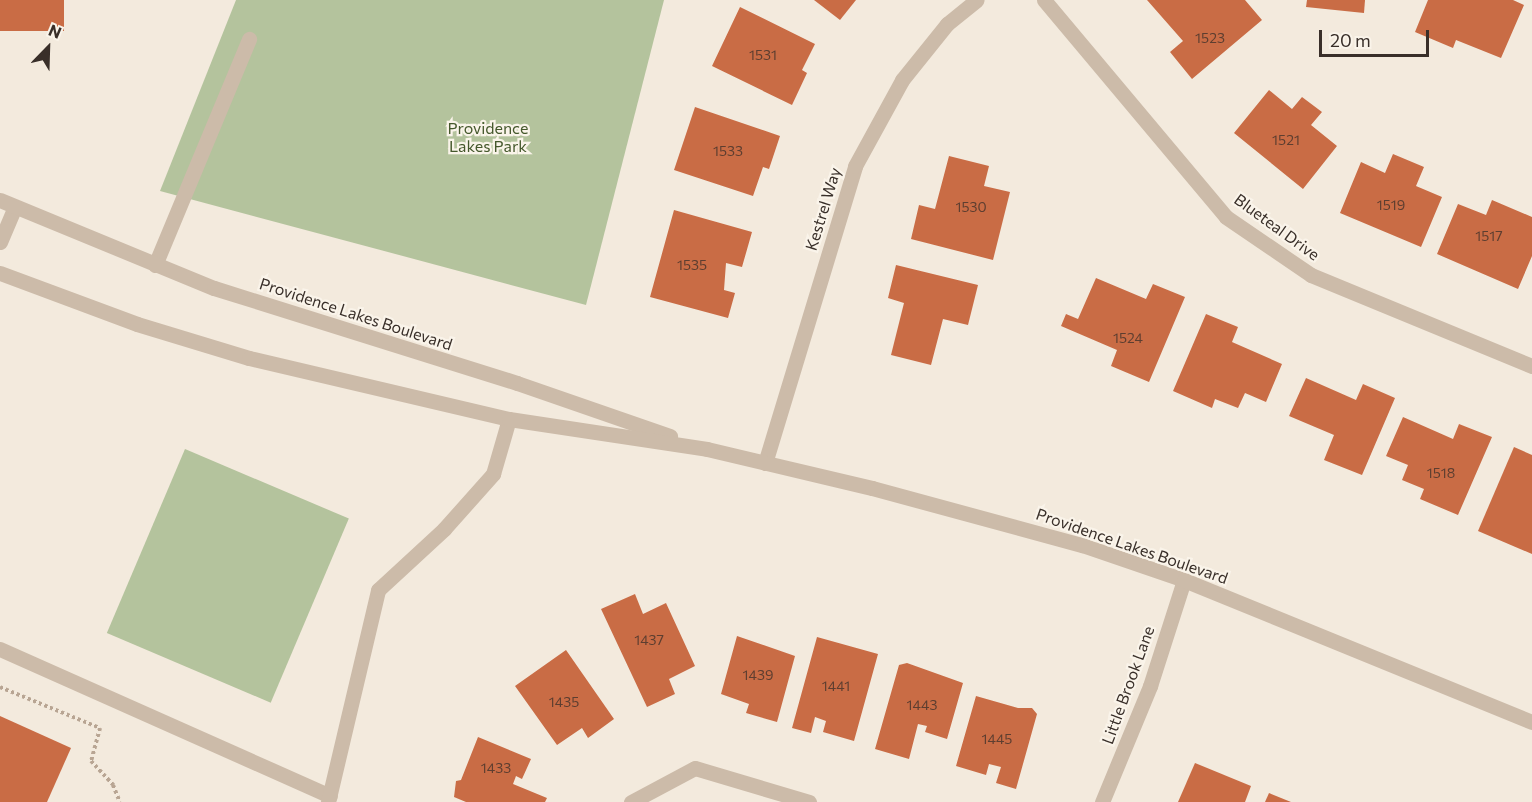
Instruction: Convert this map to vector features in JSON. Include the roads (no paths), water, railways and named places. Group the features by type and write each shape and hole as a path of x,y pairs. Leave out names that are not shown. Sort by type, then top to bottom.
{"street":[{"name":"Kestrel Way","path":"765,463 855,166 902,80 947,24 977,0"},
{"name":"Blueteal Drive","path":"1044,0 1226,217 1311,275 1532,366"},
{"path":"154,265 249,39"},
{"name":"Providence Lakes Boulevard","path":"0,200 154,265 707,449 977,515 1184,580 1532,722"},
{"path":"0,242 15,207"},
{"name":"Providence Lakes Boulevard","path":"0,273 137,324 249,358 509,419 707,449"},
{"path":"0,649 329,799 378,590 444,530 494,474 509,419"},
{"name":"Little Brook Lane","path":"1102,802 1150,686 1184,580"},
{"path":"631,802 694,768 809,802"}],"park label":[{"name":"Providence Lakes Park","path":"488,137"}]}
